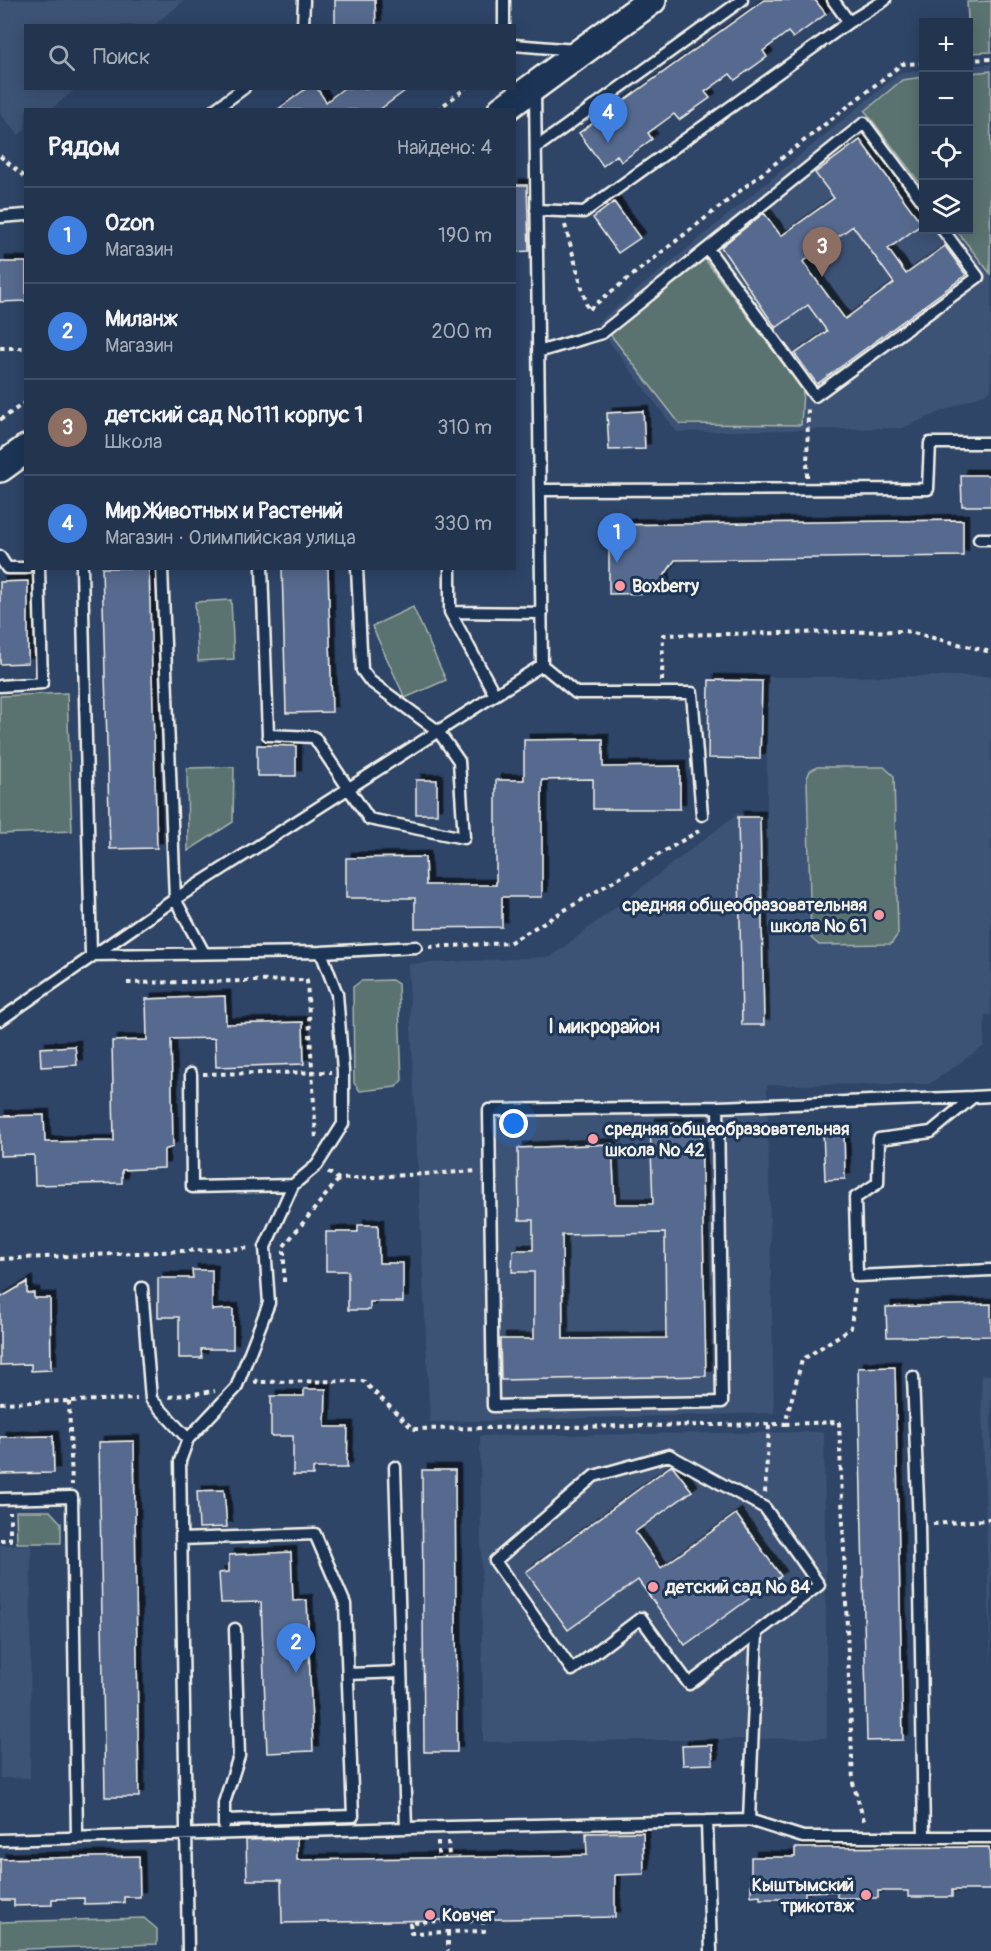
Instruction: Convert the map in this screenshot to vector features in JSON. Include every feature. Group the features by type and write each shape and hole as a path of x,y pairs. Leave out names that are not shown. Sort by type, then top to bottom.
{"street":[{"path":"505,108 646,2"},
{"path":"0,468 24,450"}],"lane":[{"path":"303,24 304,0"},
{"path":"504,0 504,24"},
{"path":"537,147 742,0"},
{"path":"833,0 849,22"},
{"path":"536,210 584,212 849,22 885,0"},
{"path":"516,45 581,51"},
{"path":"535,87 542,664 576,693 692,693 702,815"},
{"path":"217,108 241,90"},
{"path":"538,352 602,333 864,123 919,196"},
{"path":"0,217 24,215"},
{"path":"708,249 814,396 978,277 946,234"},
{"path":"540,490 928,489 930,443 991,443"},
{"path":"979,539 991,539"},
{"path":"0,557 7,568 24,568"},
{"path":"0,686 42,683 39,570"},
{"path":"82,570 91,955"},
{"path":"162,570 175,899 204,953"},
{"path":"262,570 268,735 314,737 369,819 464,838 459,761 438,731 370,681 362,670 357,570"},
{"path":"450,570 450,612 495,694"},
{"path":"450,612 542,613"},
{"path":"0,1020 175,899 542,664"},
{"path":"91,955 321,952 416,947"},
{"path":"188,1951 180,1461 188,1439 236,1388 269,1303 265,1247 293,1185 317,1165 343,1124 343,1071 337,994 321,952"},
{"path":"191,1074 192,1187 293,1185"},
{"path":"973,1096 931,1132 879,1139 878,1183 855,1198 857,1276 991,1270"},
{"path":"718,1107 722,1402 494,1406 489,1110 718,1107 991,1096"},
{"path":"142,1288 151,1399 188,1439"},
{"path":"913,1377 919,1525 924,1837"},
{"path":"669,1455 765,1508 819,1585 689,1683 641,1618 572,1670 495,1561 594,1476 669,1455"},
{"path":"396,1467 406,1828"},
{"path":"5,1499 72,1497 77,1837"},
{"path":"181,1539 315,1533 345,1604 353,1816 224,1820"},
{"path":"224,1834 224,1803 239,1756 235,1629"},
{"path":"749,1820 757,1632"},
{"path":"348,1674 401,1672"},
{"path":"0,1840 749,1820 803,1837 991,1837"},
{"path":"707,1821 711,1951"}],"path":[{"path":"973,60 991,59"},
{"path":"561,211 588,310 902,64 919,63"},
{"path":"439,108 463,90"},
{"path":"0,156 24,176"},
{"path":"0,348 24,348"},
{"path":"807,490 808,388"},
{"path":"0,420 24,403"},
{"path":"662,693 663,635 905,630 991,652"},
{"path":"416,947 509,943 702,829 702,815"},
{"path":"127,983 307,980 317,1165 339,1179 490,1171"},
{"path":"191,1074 343,1071"},
{"path":"284,1294 284,1246 339,1179"},
{"path":"0,1259 265,1247"},
{"path":"256,1382 260,1371"},
{"path":"0,1403 151,1399 236,1388 256,1382 363,1381 413,1429"},
{"path":"69,1401 72,1497"},
{"path":"785,1424 839,1422 853,1783 869,1838"},
{"path":"765,1508 769,1424"},
{"path":"0,1540 10,1540 5,1499"},
{"path":"919,1525 991,1518"},
{"path":"448,1846 449,1857"},
{"path":"438,1857 439,1847"},
{"path":"483,1920 484,1931 448,1932 411,1933 410,1922 483,1920"},
{"path":"448,1932 448,1951"}],"shaded area":[{"path":"0,0 185,0 155,24 24,24 24,90 75,90 52,108 24,108 24,131 19,135 0,114"},
{"path":"991,64 991,391 902,428 677,432 596,324 900,73 919,71 919,234 973,234 973,66"},
{"name":"средняя общеобразовательная школа № 42","path":"991,676 991,1015 985,1015 984,1046 929,1084 767,1085 774,1413 430,1422 408,964 551,957 737,814 767,814 767,677"},
{"path":"981,1375 991,1375 991,1670 986,1520"},
{"name":"детский сад № 84","path":"824,1432 827,1738 483,1742 480,1436"},
{"path":"0,1545 31,1545 30,1778 0,1778"}],"green space":[{"path":"991,1 991,52 973,53 973,18 968,18 967,2"},
{"path":"991,71 990,273 959,234 973,234 973,73"},
{"path":"919,78 919,182 865,111 902,80"},
{"path":"704,258 803,390 801,425 680,424 610,334"},
{"path":"231,600 234,659 198,661 195,602"},
{"path":"413,607 446,680 405,698 372,626"},
{"path":"67,693 72,831 0,834 0,696"},
{"path":"234,767 233,822 188,851 187,768"},
{"path":"817,767 884,767 894,776 898,934 891,944 819,945 811,938 807,778 810,771"},
{"path":"392,980 398,984 402,1080 396,1087 360,1091 354,1083 353,987 361,981"},
{"path":"16,1511 50,1511 61,1523 61,1543 17,1543"},
{"path":"144,1918 157,1929 157,1944 0,1950 0,1922"}],"building":[{"path":"335,0 375,0 376,24 335,24"},
{"path":"764,0 815,0 826,14 793,38 788,32 763,51 767,57 735,80 730,74 705,92 710,98 679,120 674,114 648,133 652,139 621,162 617,155 603,166 579,133"},
{"path":"304,90 318,90 326,102 341,90 406,90 382,108 280,108"},
{"path":"860,140 919,220 919,226 888,249 906,274 945,246 966,275 817,384 795,354 827,331 808,305 776,328 721,247 764,213 781,236 834,198 815,173","holes":["853,226 894,283 845,319 803,262"]},
{"path":"516,185 527,185 529,251 516,252"},
{"path":"614,202 640,238 618,253 593,218"},
{"path":"0,262 24,262 24,301 0,302"},
{"path":"643,411 645,449 609,450 607,413"},
{"path":"961,475 991,475 991,506 962,506"},
{"path":"963,520 963,556 675,560 664,576 664,593 609,594 609,525"},
{"path":"102,570 149,570 157,848 110,849"},
{"path":"282,570 328,570 332,712 286,713"},
{"path":"28,581 28,663 0,664 0,582"},
{"path":"709,680 762,681 760,759 708,758"},
{"path":"603,739 603,767 680,766 680,809 593,809 593,779 542,780 542,897 502,897 502,927 415,928 415,898 346,898 346,858 425,857 426,885 496,885 496,780 524,780 524,740"},
{"path":"257,745 296,746 296,776 257,776"},
{"path":"416,780 437,780 437,814 416,814"},
{"path":"738,817 760,817 764,1025 742,1025"},
{"path":"225,996 226,1024 303,1022 304,1064 216,1067 215,1038 171,1039 173,1147 164,1150 164,1168 122,1170 122,1183 35,1185 34,1155 0,1156 0,1116 44,1115 45,1142 114,1141 112,1041 147,1040 146,999"},
{"path":"75,1046 77,1065 41,1067 40,1048"},
{"path":"701,1123 706,1376 501,1380 500,1339 534,1339 534,1272 512,1272 513,1250 533,1250 533,1220 519,1220 518,1148 612,1144 615,1204 653,1204 650,1124","holes":["665,1233 666,1338 563,1339 562,1235"]},
{"path":"823,1131 844,1131 845,1179 825,1180"},
{"path":"358,1225 378,1225 379,1263 403,1263 403,1302 370,1302 370,1310 348,1310 348,1271 326,1271 326,1232 358,1232"},
{"path":"192,1270 212,1270 212,1310 233,1309 233,1349 201,1349 202,1358 179,1358 179,1317 158,1317 158,1278 193,1278"},
{"path":"27,1282 27,1293 34,1293 34,1298 50,1298 51,1370 31,1371 31,1364 0,1365 0,1298"},
{"path":"991,1304 991,1336 887,1337 886,1307"},
{"path":"895,1367 903,1740 867,1741 858,1368"},
{"path":"304,1389 326,1389 325,1427 348,1427 347,1468 313,1468 313,1475 293,1475 293,1436 271,1436 271,1396 304,1396"},
{"path":"53,1436 54,1473 0,1474 0,1437"},
{"path":"134,1441 139,1797 105,1797 99,1442"},
{"path":"672,1465 692,1491 635,1532 661,1568 736,1514 781,1576 685,1645 638,1580 568,1630 526,1572"},
{"path":"422,1470 455,1470 457,1752 424,1752"},
{"path":"224,1490 227,1527 199,1528 197,1491"},
{"path":"291,1552 293,1601 307,1600 313,1751 267,1753 261,1602 221,1603 219,1573 229,1572 229,1555"},
{"path":"712,1745 713,1764 683,1765 682,1746"},
{"path":"643,1832 644,1874 615,1875 615,1917 282,1923 281,1880 247,1880 246,1840 297,1839 297,1860 552,1856 587,1855 586,1833"},
{"path":"989,1847 991,1890 952,1890 952,1897 908,1897 908,1891 878,1891 878,1898 837,1898 837,1891 805,1892 805,1899 760,1899 760,1895 751,1896 751,1857 795,1857 795,1848"},
{"path":"139,1856 140,1897 124,1897 124,1903 84,1904 84,1898 52,1899 52,1905 14,1906 14,1900 0,1900 0,1859"}],"place":[{"name":"Мир Животных и Растений","path":"608,143"},
{"name":"детский сад №111 корпус 1","path":"822,277"},
{"name":"Ozon","path":"617,563"},
{"name":"Boxberry","path":"620,586"},
{"name":"средняя общеобразовательная школа № 61","path":"879,915"},
{"name":"средняя общеобразовательная школа № 42","path":"593,1139"},
{"name":"детский сад № 84","path":"653,1587"},
{"name":"Миланж","path":"296,1673"},
{"name":"Кыштымский трикотаж","path":"866,1895"},
{"name":"Ковчег","path":"430,1915"}],"district":[{"name":"I микрорайон","path":"604,1026"}]}
